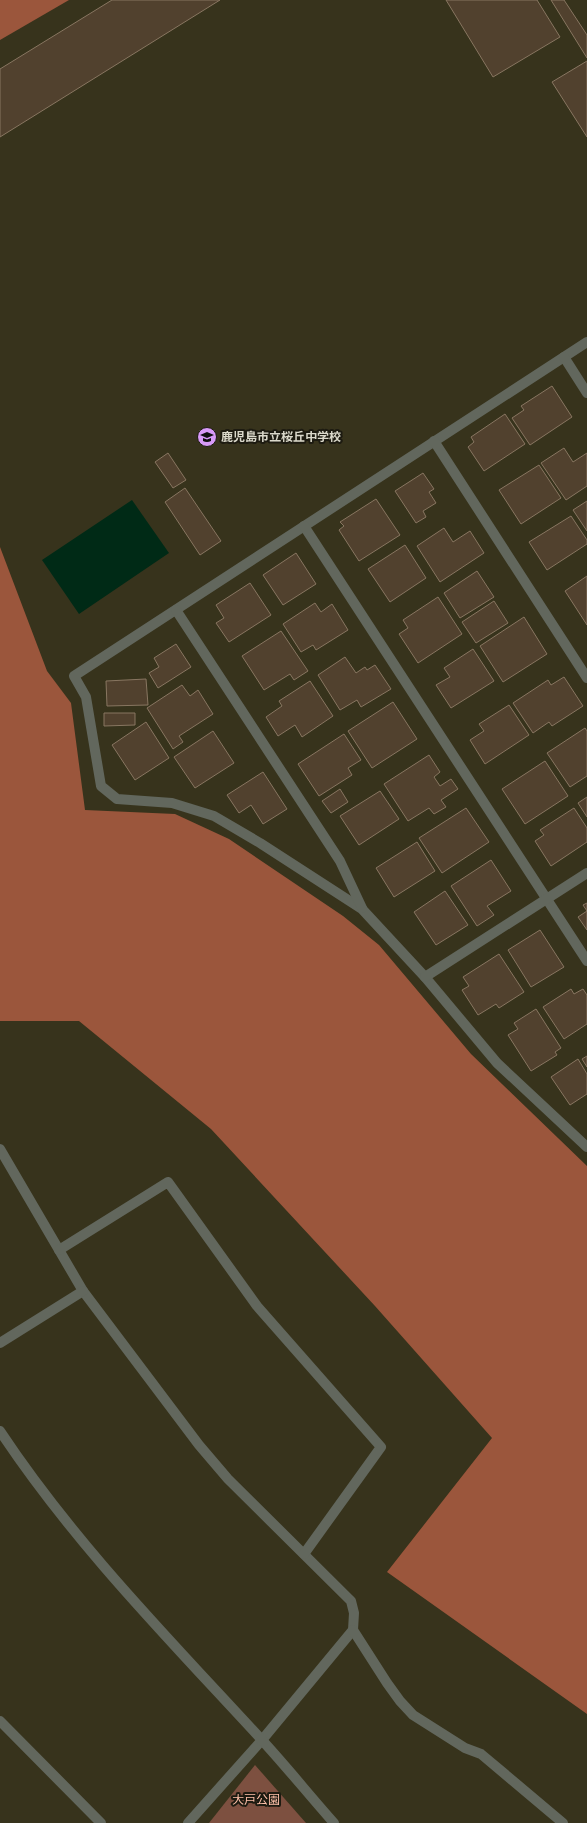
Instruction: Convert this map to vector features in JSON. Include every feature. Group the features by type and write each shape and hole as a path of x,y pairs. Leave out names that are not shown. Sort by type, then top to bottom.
{"street":[{"path":"587,342 74,676 86,697 101,786 118,799 172,803 214,816 260,843 362,909 425,977 496,1063 587,1147"},
{"path":"564,357 587,393"},
{"path":"434,441 587,678"},
{"path":"304,526 587,962"},
{"path":"176,610 340,861 362,909"},
{"path":"425,977 587,874"},
{"path":"0,1149 83,1291 200,1445 228,1479 351,1601 354,1612 353,1630 400,1701 413,1715 465,1748 481,1754 563,1823"},
{"path":"59,1250 168,1182 258,1306 381,1447 304,1554"},
{"path":"0,1343 83,1291"},
{"path":"0,1431 27,1472 137,1607 262,1740 334,1823"},
{"path":"188,1823 262,1740 353,1630"},
{"path":"0,1721 101,1823"}],"green space":[{"name":"大戸公園","path":"255,1765 306,1823 209,1823"}],"shaded area":[{"path":"0,0 69,0 0,40"},
{"path":"132,500 169,553 79,614 42,560"},
{"path":"0,547 47,671 71,703 85,810 175,814 229,839 343,916 379,945 471,1054 587,1166 587,1714 387,1572 492,1438 375,1306 211,1129 79,1021 0,1021"}],"building":[{"path":"112,0 220,0 0,137 0,69"},
{"path":"446,0 537,0 560,37 493,77"},
{"path":"551,0 564,0 587,35 587,58"},
{"path":"587,61 587,137 552,82"},
{"path":"552,386 572,417 530,445 512,418 524,410 521,406"},
{"path":"505,414 525,444 484,471 468,447 474,442 471,437"},
{"path":"564,448 573,462 587,453 587,486 566,500 541,463"},
{"path":"168,453 186,480 173,488 155,462"},
{"path":"539,465 561,498 521,524 499,490"},
{"path":"423,473 434,489 429,492 436,503 423,511 426,517 416,523 395,491"},
{"path":"185,488 221,541 200,555 165,502"},
{"path":"376,499 400,535 359,561 339,530 344,526 340,522"},
{"path":"587,501 587,531 573,510"},
{"path":"571,516 587,540 587,544 547,570 529,542"},
{"path":"444,528 453,542 470,531 484,553 440,582 417,546"},
{"path":"405,545 426,578 390,602 368,569"},
{"path":"296,553 316,584 283,605 263,575"},
{"path":"477,571 494,597 460,618 444,593"},
{"path":"587,576 587,625 565,591"},
{"path":"250,583 271,615 229,642 216,623 224,618 216,605"},
{"path":"438,597 462,634 418,663 399,634 408,628 403,620"},
{"path":"494,601 508,623 476,643 462,622"},
{"path":"315,603 321,612 332,604 348,630 316,650 313,645 301,652 283,624"},
{"path":"524,617 547,654 503,682 480,646"},
{"path":"281,631 308,671 294,680 290,674 264,690 242,656"},
{"path":"176,644 191,667 158,688 149,673 159,667 154,658"},
{"path":"473,649 494,681 451,708 436,685 450,677 444,668"},
{"path":"345,657 356,673 365,667 367,670 375,665 391,689 361,707 357,700 340,710 318,675"},
{"path":"564,677 583,706 552,726 549,722 533,733 513,703 548,680 551,685"},
{"path":"146,679 148,705 107,706 106,681"},
{"path":"310,681 333,716 302,737 295,725 278,736 266,717 282,706 279,701"},
{"path":"182,685 190,696 198,690 213,714 179,736 183,742 173,749 147,708"},
{"path":"393,702 417,739 372,768 348,731"},
{"path":"509,705 529,735 485,764 470,740 484,731 479,724"},
{"path":"104,713 135,713 135,725 104,726"},
{"path":"146,722 169,758 135,780 112,745"},
{"path":"585,728 587,731 587,776 570,787 547,753"},
{"path":"213,731 234,763 195,788 174,757"},
{"path":"344,734 361,760 348,768 352,775 319,796 298,764"},
{"path":"429,755 440,772 434,777 440,786 451,779 458,789 441,800 446,807 434,814 429,808 408,821 384,784"},
{"path":"545,761 568,796 525,824 502,789"},
{"path":"263,772 287,809 263,824 251,805 239,813 227,795"},
{"path":"340,789 348,802 331,813 322,801"},
{"path":"380,791 399,819 359,845 340,816"},
{"path":"587,797 587,817 578,803"},
{"path":"466,808 489,842 442,873 419,838"},
{"path":"574,808 587,828 587,842 551,866 535,841 544,835 540,830"},
{"path":"417,842 435,871 394,897 376,868"},
{"path":"491,860 511,891 487,906 494,915 477,926 451,886"},
{"path":"445,891 468,925 436,945 414,912"},
{"path":"587,903 587,911 583,905"},
{"path":"587,911 587,930 578,917"},
{"path":"540,930 564,967 531,987 508,950"},
{"path":"499,954 524,992 499,1008 496,1004 478,1015 462,990 469,986 463,977"},
{"path":"571,989 574,994 583,989 587,995 587,1024 564,1039 543,1007"},
{"path":"536,1009 561,1048 555,1052 557,1055 531,1071 508,1035 518,1029 514,1023"},
{"path":"587,1056 587,1067 582,1059"},
{"path":"578,1059 587,1074 587,1094 570,1105 551,1077"}],"place":[{"name":"鹿児島市立桜丘中学校","path":"207,437"}]}
